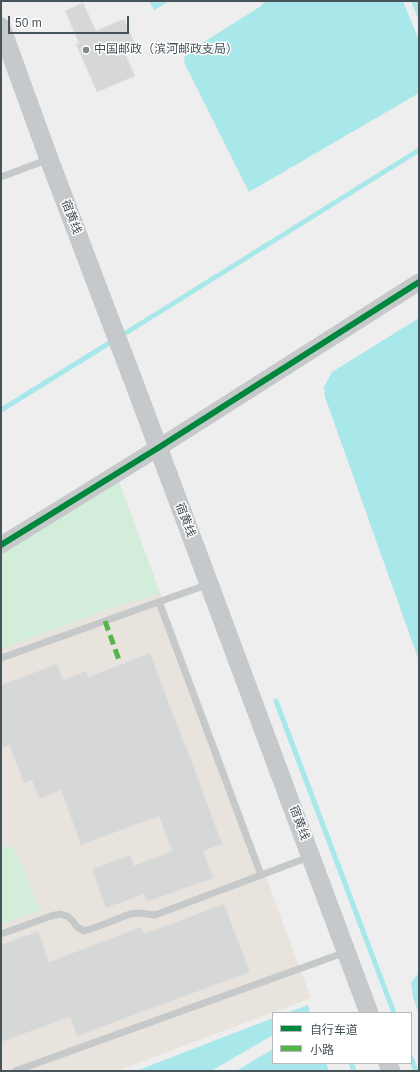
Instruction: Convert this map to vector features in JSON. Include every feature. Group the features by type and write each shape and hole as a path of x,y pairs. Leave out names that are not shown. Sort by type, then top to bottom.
{"main road":[{"name":"宿黄线","path":"1,27 369,1012"}],"street":[{"path":"1,545 158,448 419,282"}],"lane":[{"path":"1,176 49,159"},
{"path":"1,658 210,584"},
{"path":"159,602 261,875"},
{"path":"1,934 60,914 67,916 77,927 84,931 130,914 138,913 155,915 311,856"},
{"path":"15,1071 346,951"}],"shaded area":[{"path":"119,482 311,998 117,1071 1,1071 1,555"}],"green space":[{"path":"119,482 160,594 116,606 1,649 1,555"},
{"path":"1,847 11,847 17,853 40,911 1,924"}],"water":[{"path":"149,1 170,1 154,10"},
{"path":"265,1 403,1 419,40 419,93 249,192 184,62 185,54 261,6"},
{"path":"411,1 419,1 419,21"},
{"path":"419,318 419,661 325,397 324,387 332,372"},
{"path":"419,973 419,1014 413,997 411,982"},
{"path":"308,1005 310,1012 289,1012"},
{"path":"272,1018 272,1036 211,1071 136,1071"},
{"path":"272,1050 272,1064 326,1064 329,1071 236,1071"}],"building":[{"path":"83,3 96,31 124,19 135,44 123,49 135,76 97,92 76,44 79,43 65,11"},
{"path":"150,653 222,844 203,851 213,878 147,902 144,894 106,908 92,869 130,855 134,866 172,851 159,816 81,845 61,790 39,799 32,780 24,783 9,745 1,748 1,685 57,664 63,680 86,671 88,677"},
{"path":"224,904 250,972 77,1036 70,1017 1,1042 1,945 38,931 49,962 141,927 144,934"}],"waterway":[{"path":"121,336 419,150"},
{"path":"1,410 114,340"},
{"path":"276,701 394,1012"},
{"path":"412,1061 416,1071"},
{"path":"351,1064 354,1071"}],"marked path":[{"path":"105,621 119,660"}],"cycle path":[{"path":"1,545 158,448 419,282"}],"place":[{"name":"中国邮政（滨河邮政支局）","path":"86,50"}]}
